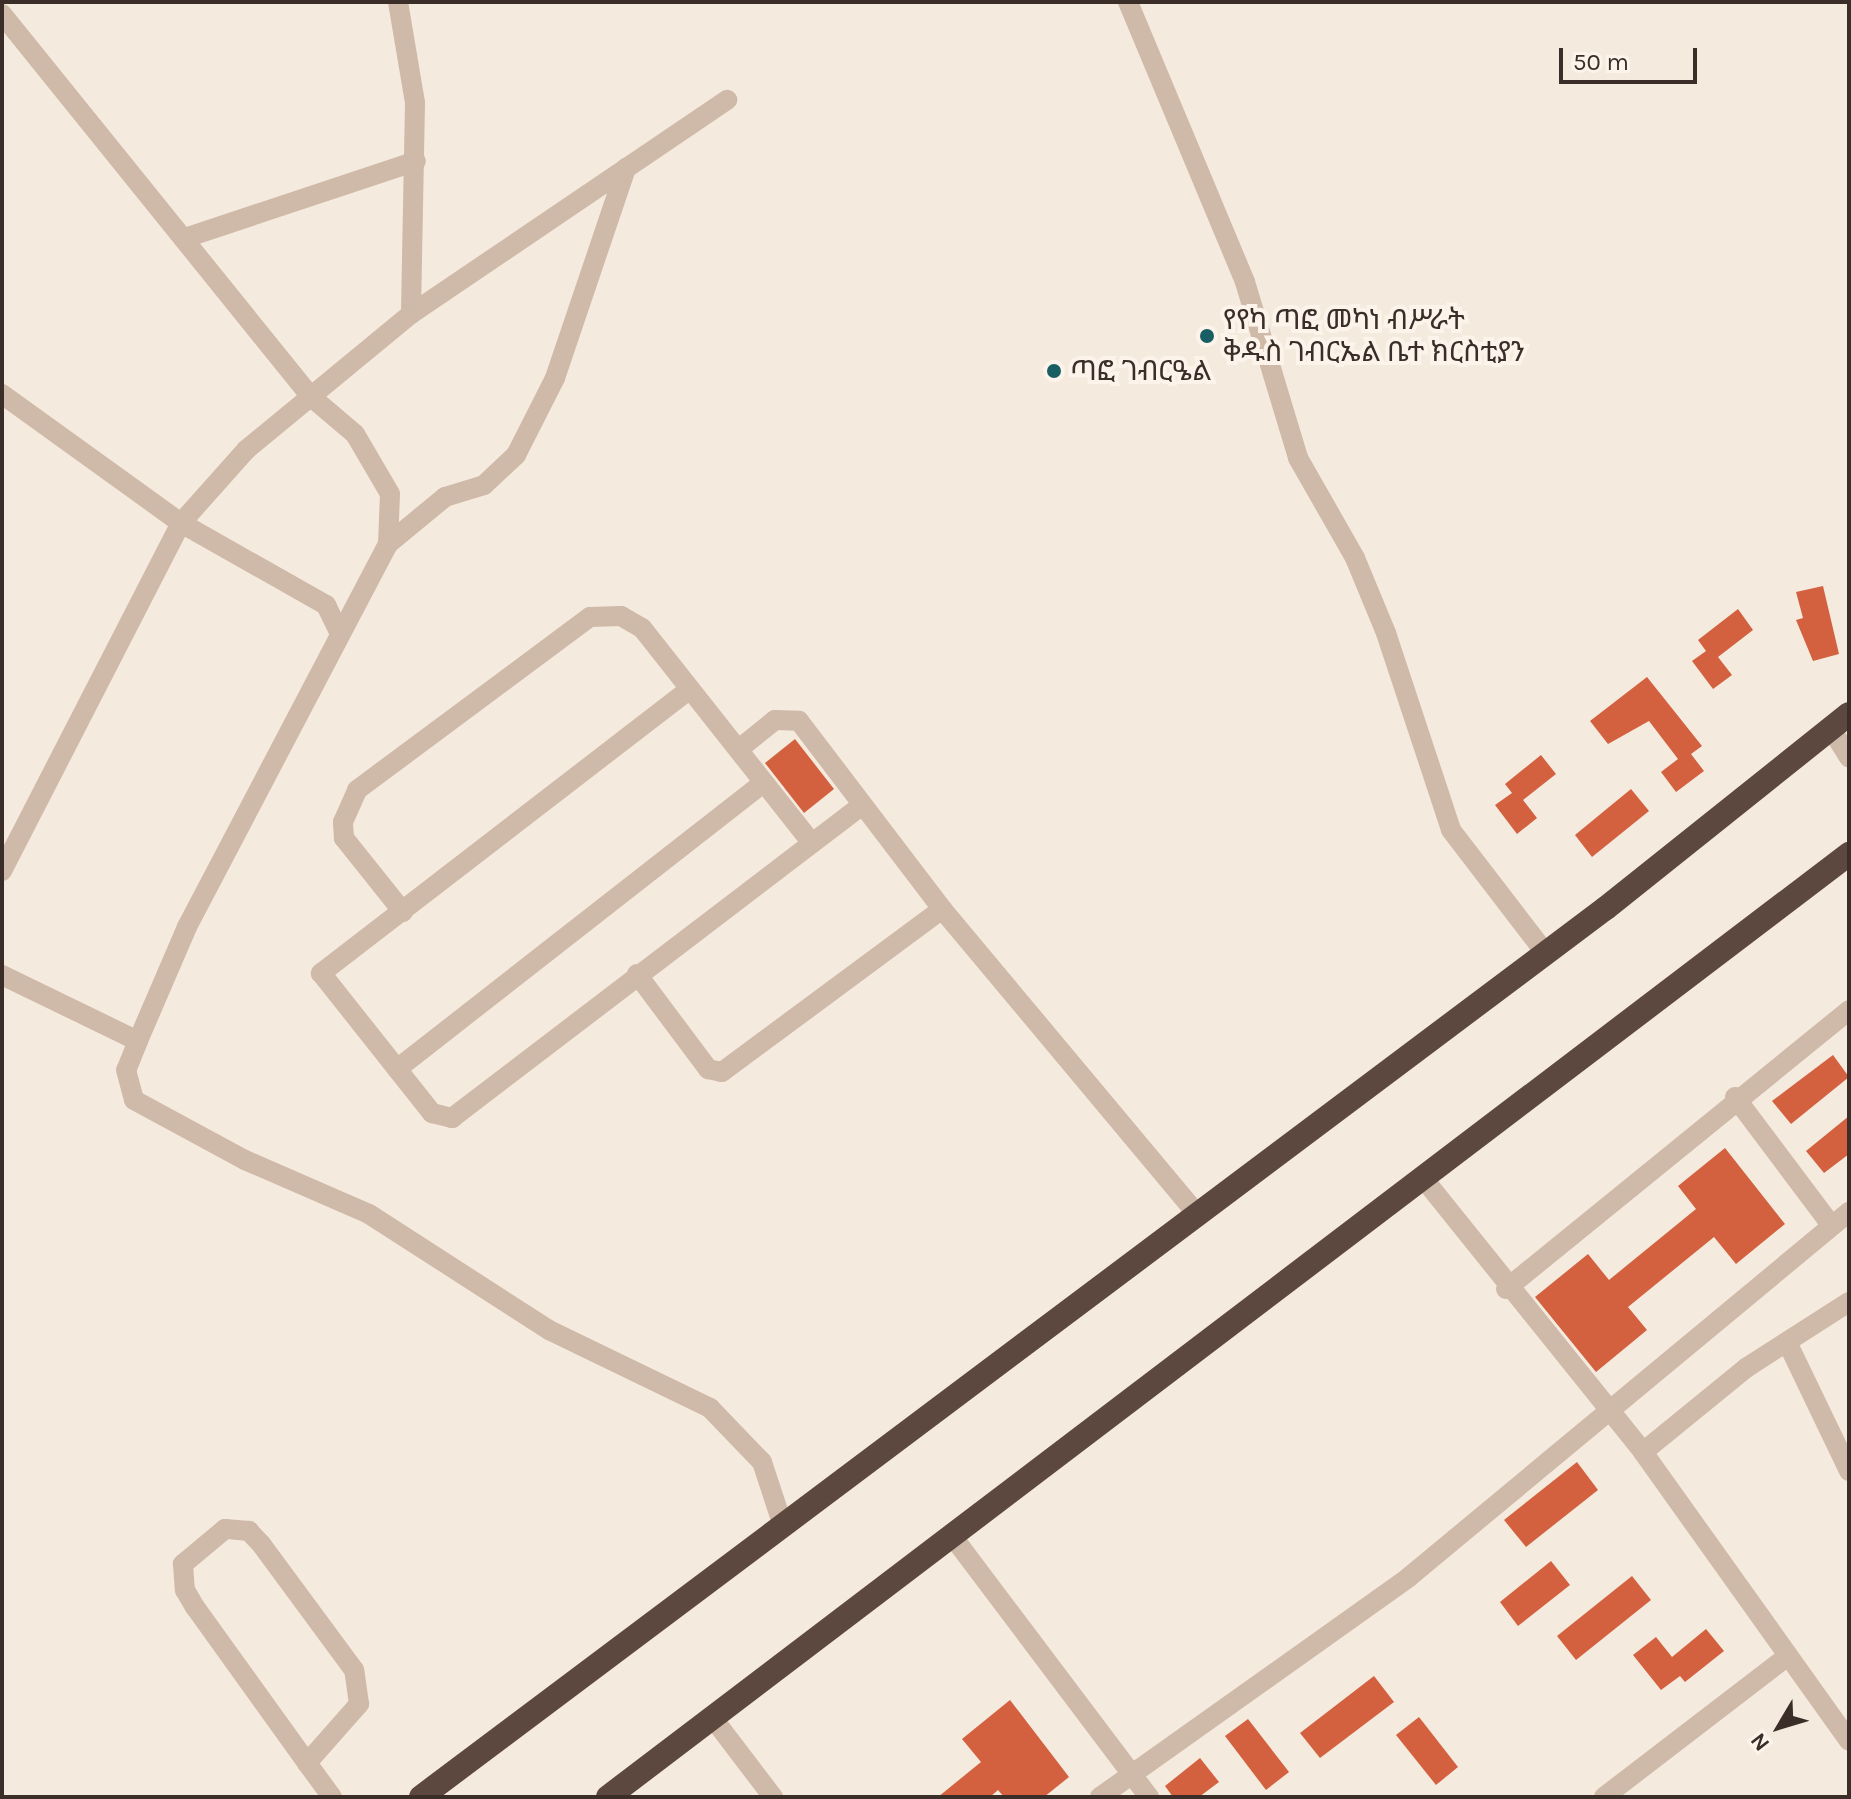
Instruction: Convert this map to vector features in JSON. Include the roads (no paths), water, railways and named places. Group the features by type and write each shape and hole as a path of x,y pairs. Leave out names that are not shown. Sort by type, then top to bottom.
{"highway":[{"path":"421,1797 1544,951 1839,721"},
{"path":"608,1797 1849,854"}],"street":[{"path":"398,2 416,161 411,314"},
{"path":"1128,2 1245,282 1298,458 1355,558 1386,633 1451,830 1544,951"},
{"path":"2,14 188,237 309,395 380,466 390,494 388,544"},
{"path":"2,871 181,523 309,395 411,314 727,100"},
{"path":"188,237 416,161"},
{"path":"626,168 555,378 516,455 484,485 445,497 388,544 340,634 336,655 187,927 138,1041 128,1088 146,1112 369,1214 549,1330 710,1408 762,1462 782,1523"},
{"path":"2,394 181,523 326,605 340,634"},
{"path":"403,912 344,838 343,822 357,790 590,617 621,616 642,628 812,843"},
{"path":"690,689 321,973 432,1113 452,1118 861,806"},
{"path":"739,749 775,720 799,721 942,909 1196,1213"},
{"path":"1839,721 1849,757"},
{"path":"397,1069 763,783"},
{"path":"637,974 708,1069 722,1072 942,909"},
{"path":"2,975 138,1041"},
{"path":"1506,1289 1735,1097 1849,1010"},
{"path":"1735,1097 1832,1226"},
{"path":"1423,1178 1506,1289 1643,1452 1784,1659 1849,1741"},
{"path":"1100,1797 1416,1571 1849,1212"},
{"path":"1643,1452 1726,1382 1849,1302"},
{"path":"1788,1344 1849,1471"},
{"path":"307,1763 359,1704 354,1670 261,1544 249,1531 225,1529 183,1564 185,1590 307,1763 332,1797"},
{"path":"953,1537 1149,1797"},
{"path":"1604,1797 1784,1659"},
{"path":"712,1717 773,1797"}],"place":[{"name":"የየካ ጣፎ መካነ ብሥራት ቅዱስ ገብርኤል ቤተ ክርስቲያን","path":"1207,336"},
{"name":"ጣፎ ገብርዔል","path":"1054,371"}]}
